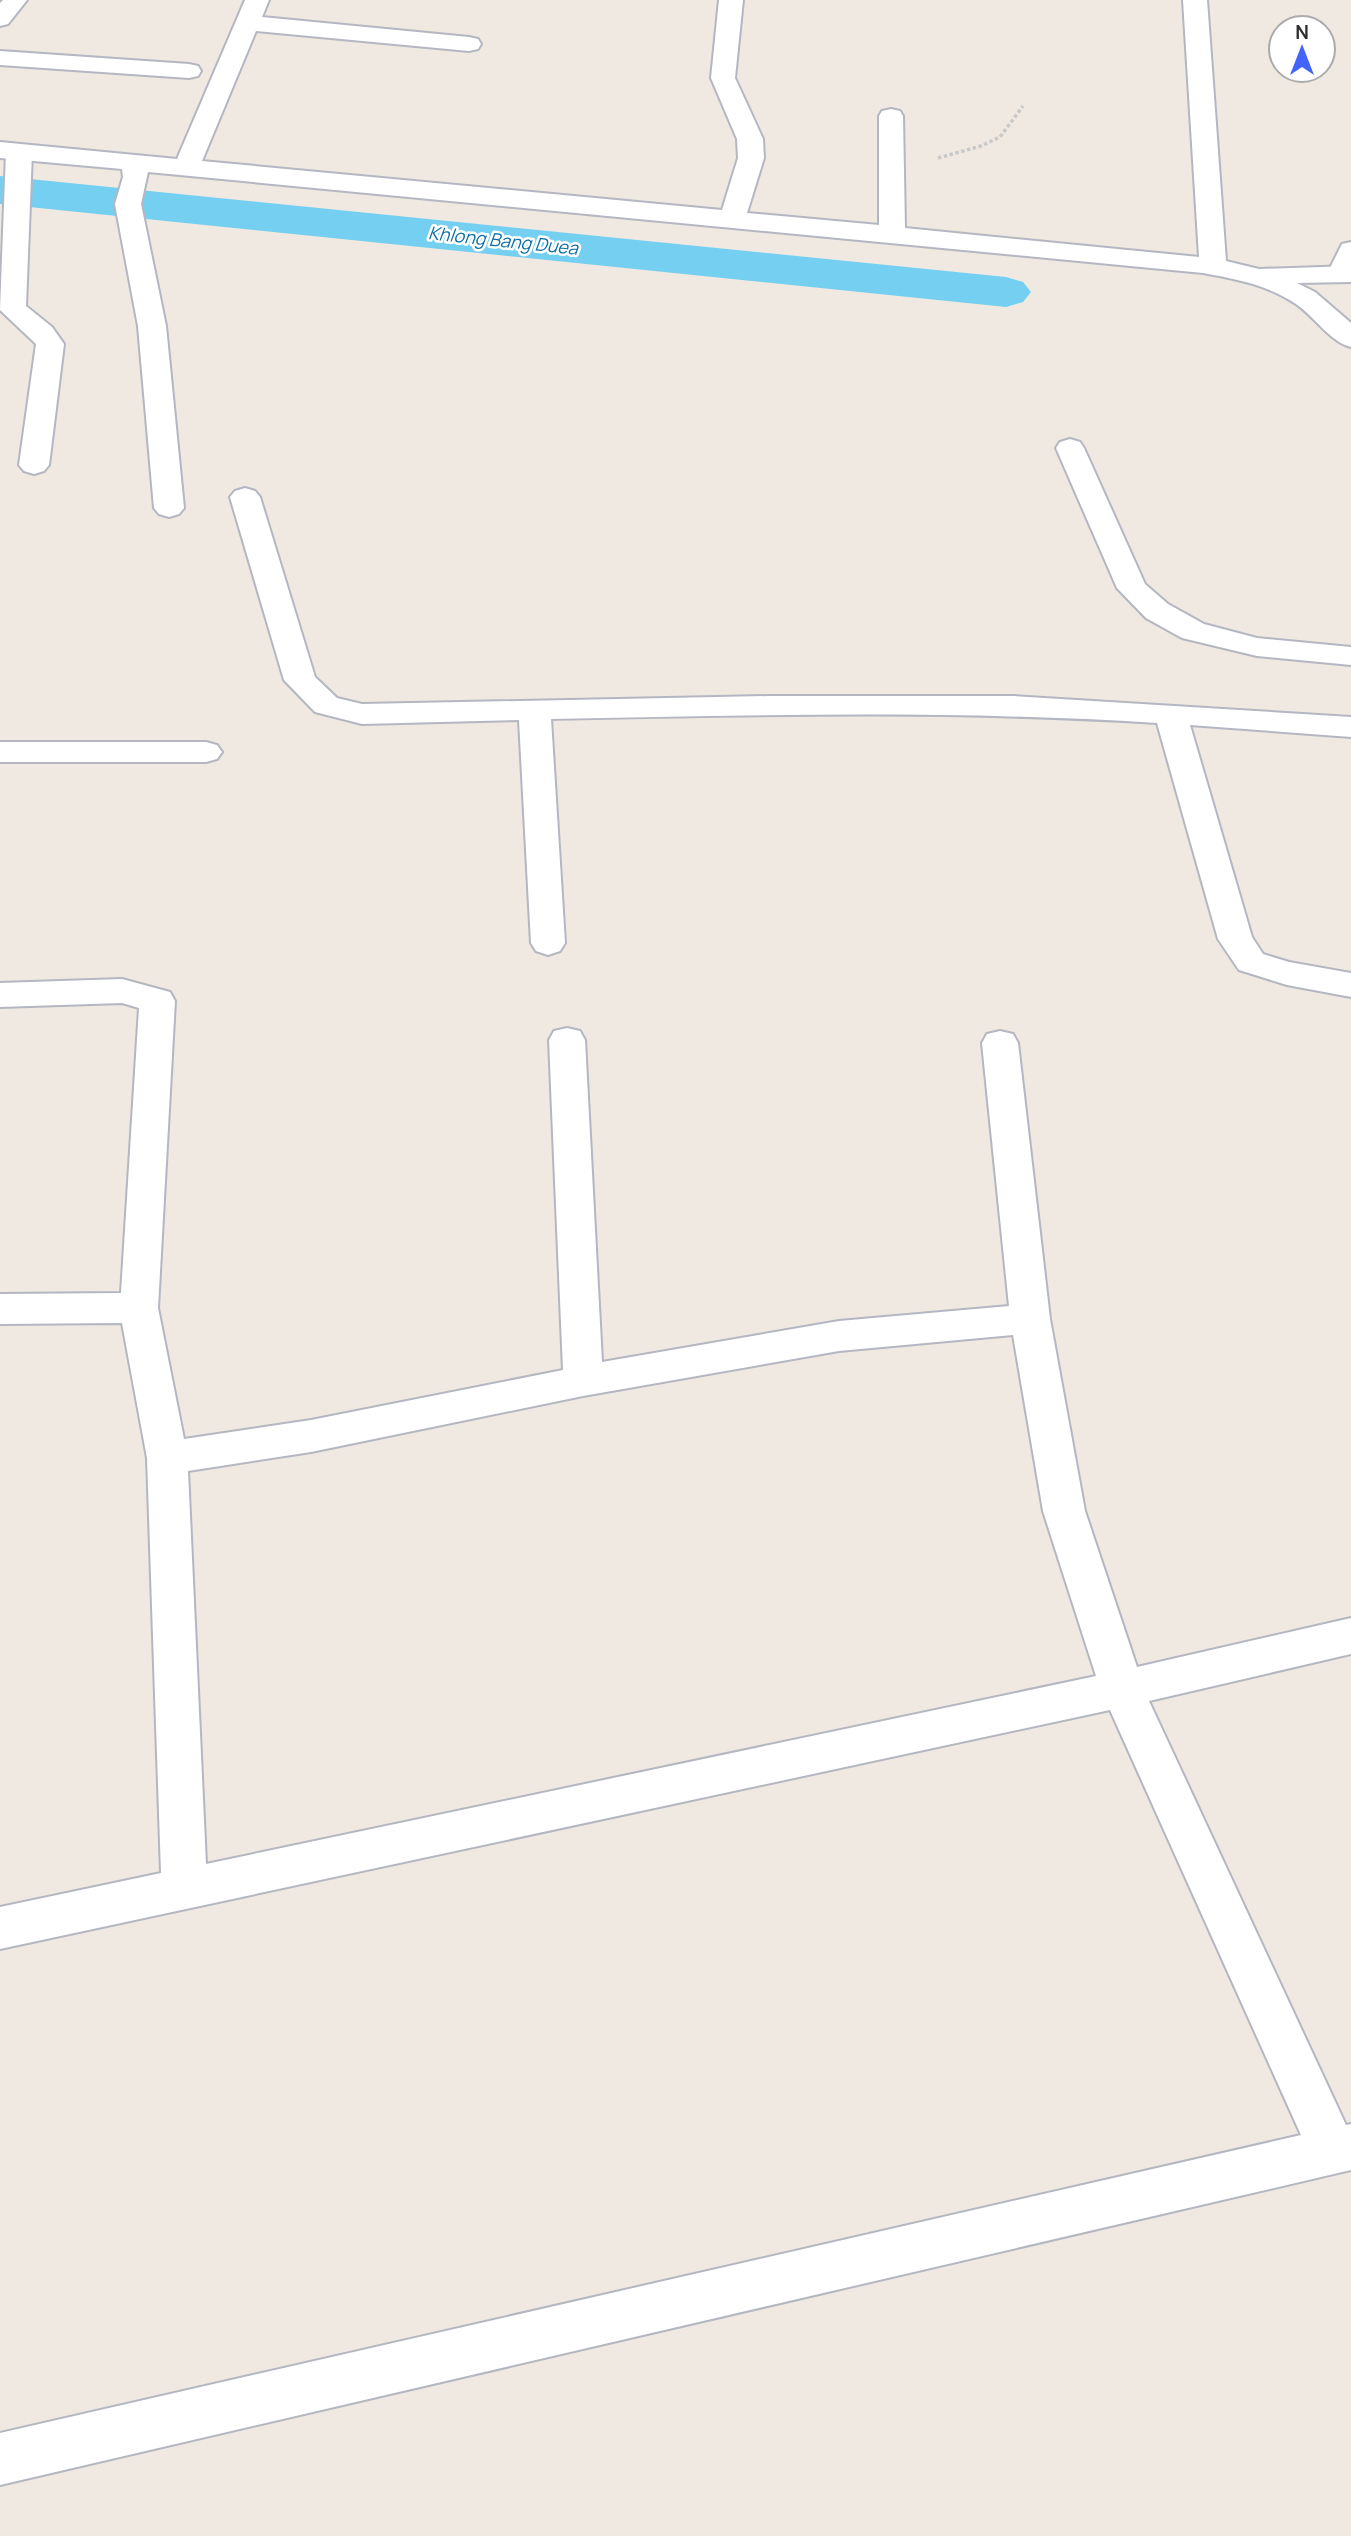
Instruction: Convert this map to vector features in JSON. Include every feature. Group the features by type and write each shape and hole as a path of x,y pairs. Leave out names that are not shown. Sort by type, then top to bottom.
{"street":[{"path":"0,19 15,0"},
{"path":"186,168 257,0"},
{"path":"731,0 723,78 750,139 751,158 732,219"},
{"path":"1195,0 1213,267"},
{"path":"248,23 469,44"},
{"path":"0,58 189,71"},
{"path":"891,116 892,234"},
{"path":"34,465 50,344 43,331 23,321 12,308 9,151 135,170 186,168 1143,258 1213,267 1260,275 1282,284 1309,300 1339,324 1351,339"},
{"path":"135,170 128,204 152,326 169,509"},
{"path":"1260,275 1347,266"},
{"path":"1070,448 1132,588 1157,611 1194,631 1257,647 1351,656"},
{"path":"246,497 300,680 326,705 362,714 790,704 1016,706 1351,727"},
{"path":"534,710 548,943"},
{"path":"1171,714 1235,939 1251,962 1287,973 1351,985"},
{"path":"0,752 206,752"},
{"path":"0,995 122,991 157,1002 139,1308 167,1458 184,1889"},
{"path":"567,1040 583,1381"},
{"path":"0,2459 1342,2149 1122,1689 1064,1511 1030,1320 1000,1043"},
{"path":"0,1309 139,1308"},
{"path":"167,1458 311,1436 583,1381 839,1336 1030,1320"},
{"path":"0,1928 1122,1689 1351,1636"}],"path":[{"path":"893,166 949,156 981,146 1000,137 1023,106"}],"waterway":[{"name":"Khlong Bang Duea","path":"0,190 1006,292"}]}
